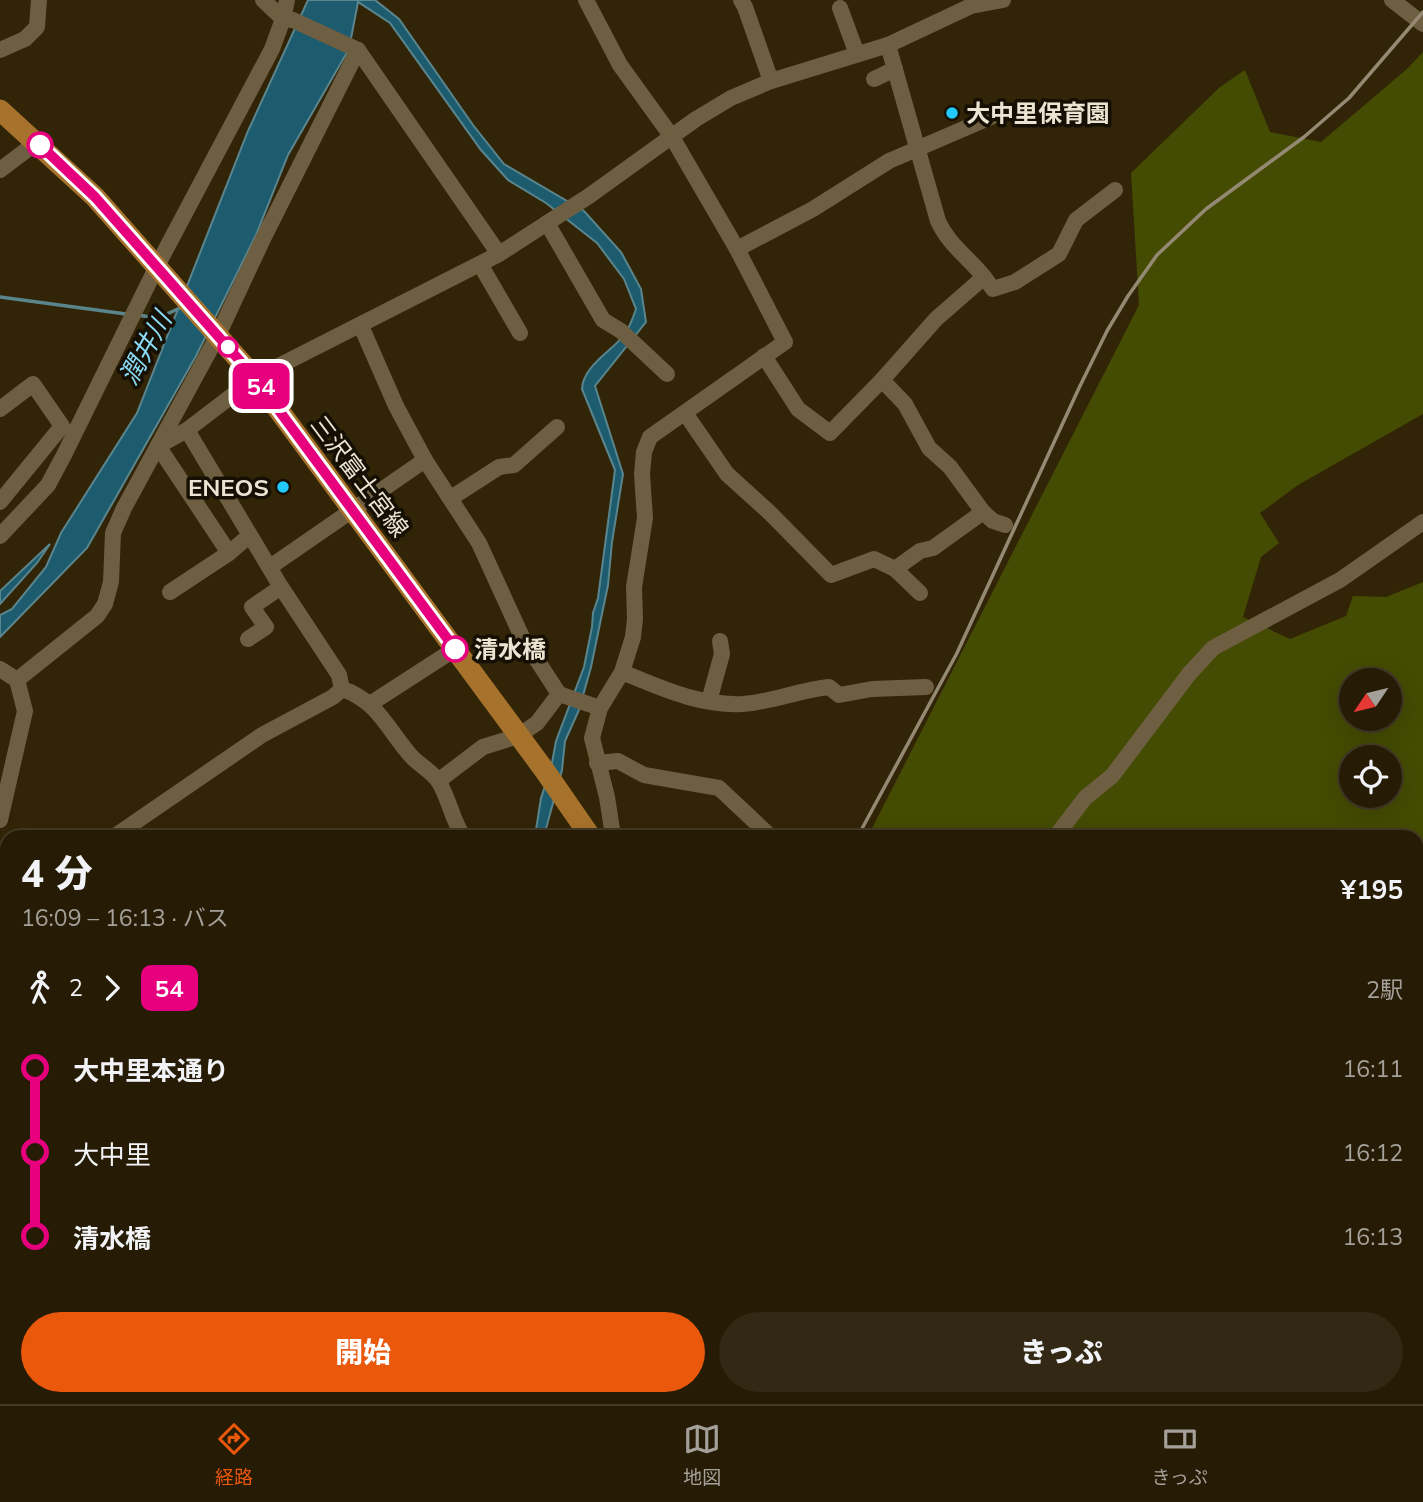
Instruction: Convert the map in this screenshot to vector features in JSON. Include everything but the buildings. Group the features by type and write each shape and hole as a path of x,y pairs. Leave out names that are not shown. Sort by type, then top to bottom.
{"main road":[{"name":"三沢富士宮線","path":"0,110 95,197 255,378 586,830"}],"street":[{"path":"0,50 25,39 37,27 38,0"},
{"path":"263,0 288,20 358,50 499,254"},
{"path":"0,537 47,485 288,20 287,0"},
{"path":"586,0 620,65 671,137 737,249 785,342 650,437 644,452 642,474 645,518 634,587 633,637 622,672 593,706 592,738 612,830"},
{"path":"741,0 746,7 771,80"},
{"path":"158,446 187,429 255,378 499,254 731,98 771,80 888,45 971,6 1003,0"},
{"path":"1392,0 1423,24"},
{"path":"840,8 857,54"},
{"path":"888,45 938,220 947,239 969,258 993,289 1015,282 1059,254 1076,220 1115,190"},
{"path":"18,680 91,622 104,604 111,582 113,533 133,488 158,446 358,50"},
{"path":"874,79 895,69"},
{"path":"737,249 813,209 889,161 991,117"},
{"path":"0,170 37,142"},
{"path":"551,220 603,320 621,331 667,374"},
{"path":"480,264 520,333"},
{"path":"764,356 798,409 830,433 936,319 984,277"},
{"path":"361,326 382,378 425,460 479,542 522,637 564,696 593,706"},
{"path":"882,380 905,404 929,448 950,467 983,512 993,521 1005,525"},
{"path":"0,409 33,384 61,426 0,502"},
{"path":"685,413 727,474 831,575 874,559 895,569 920,593"},
{"path":"451,498 499,467 514,465 557,427"},
{"path":"187,429 249,536 339,675 342,689"},
{"path":"54,436 75,431"},
{"path":"158,446 229,553"},
{"path":"270,566 425,460"},
{"path":"895,569 920,551 933,548 983,512"},
{"path":"1061,830 1085,799 1112,776 1189,674 1220,643 1340,580 1423,522"},
{"path":"170,592 229,553 249,536"},
{"path":"248,639 266,627 252,607 281,587"},
{"path":"709,701 722,654 720,641"},
{"path":"370,704 455,649"},
{"path":"0,669 18,680 25,711 0,820"},
{"path":"622,672 676,694 743,704 829,688 839,695 872,689 926,687"},
{"path":"342,689 359,694 370,704 412,757 438,781 459,830"},
{"path":"124,830 252,742 333,697 342,689"},
{"path":"438,781 483,747 518,736 537,723 564,696"},
{"path":"597,763 618,761 644,775 719,788 764,830"}],"green space":[{"path":"1423,52 1423,414 1298,485 1260,513 1279,543 1261,557 1243,617 1290,639 1346,616 1353,596 1386,597 1423,582 1423,830 871,830 1139,305 1131,173 1220,87 1245,70 1270,132 1321,142"}],"water":[{"path":"308,0 375,0 399,19 473,125 504,164 584,211 621,252 641,289 646,322 595,386 623,474 608,585 591,667 579,710 565,741 562,770 546,830 536,830 541,798 556,741 584,667 598,598 615,470 582,389 587,373 624,335 636,309 624,279 597,243 546,203 508,180 481,150 390,23 358,2 349,49 288,155 256,235 196,356 87,548 0,637 0,615 12,609 46,567 61,533 137,413 248,131"},
{"path":"50,544 37,563 0,604 0,591"}],"waterway":[{"path":"0,297 126,314"},
{"name":"潤井川","path":"137,315 158,318 180,308"}],"railway":[{"path":"861,830 957,653 1079,388 1128,296 1157,255 1206,209 1304,137 1349,98 1423,12"}],"bus line":[{"name":"54","path":"40,145 95,197 255,378 455,649"}],"place":[{"name":"大中里保育園","path":"952,113"},
{"name":"ENEOS","path":"283,487"},
{"name":"清水橋","path":"455,649"}]}
